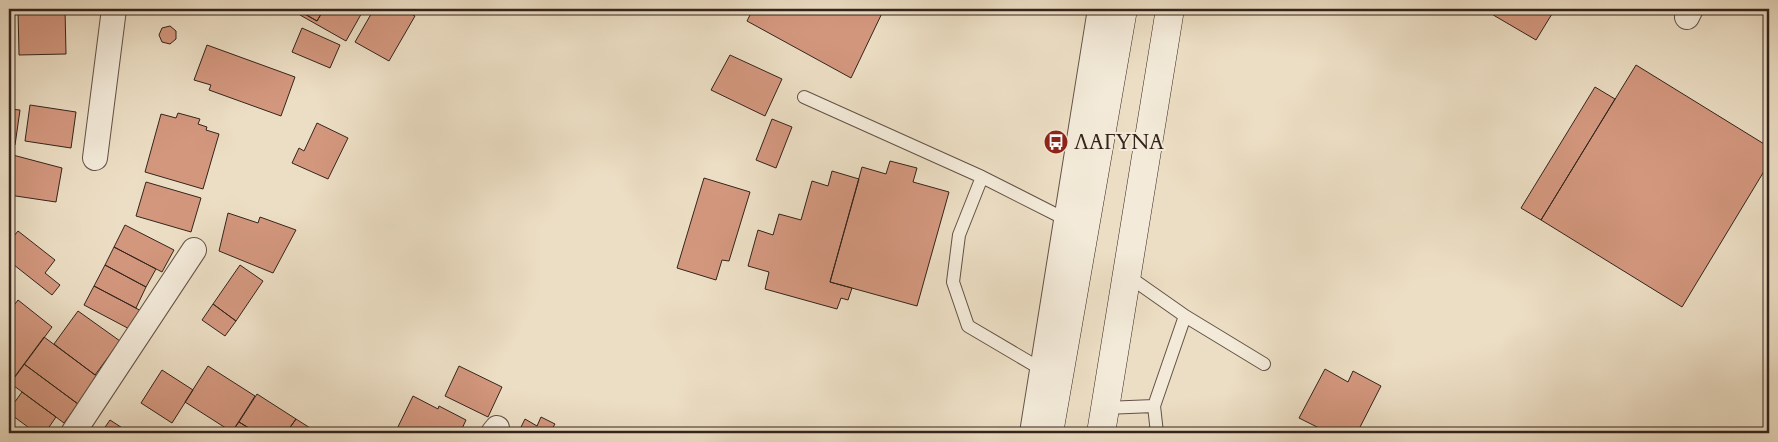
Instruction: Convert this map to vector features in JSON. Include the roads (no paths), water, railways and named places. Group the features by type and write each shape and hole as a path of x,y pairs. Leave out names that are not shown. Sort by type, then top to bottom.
{"main road":[{"path":"1049,433 1123,9"},
{"path":"1103,421 1170,9"}],"street":[{"path":"95,158 114,9"},
{"path":"1032,433 1100,9"},
{"path":"73,433 194,250"}],"lane":[{"path":"804,97 982,177 1065,218"},
{"path":"982,177 959,235 953,282 968,326 1041,369"},
{"path":"1128,276 1185,316 1264,364"},
{"path":"1157,433 1154,406 1185,316"},
{"path":"1103,421 1154,406"}],"place":[{"name":"ΛΑΓΥΝΑ","path":"1056,142"}]}
